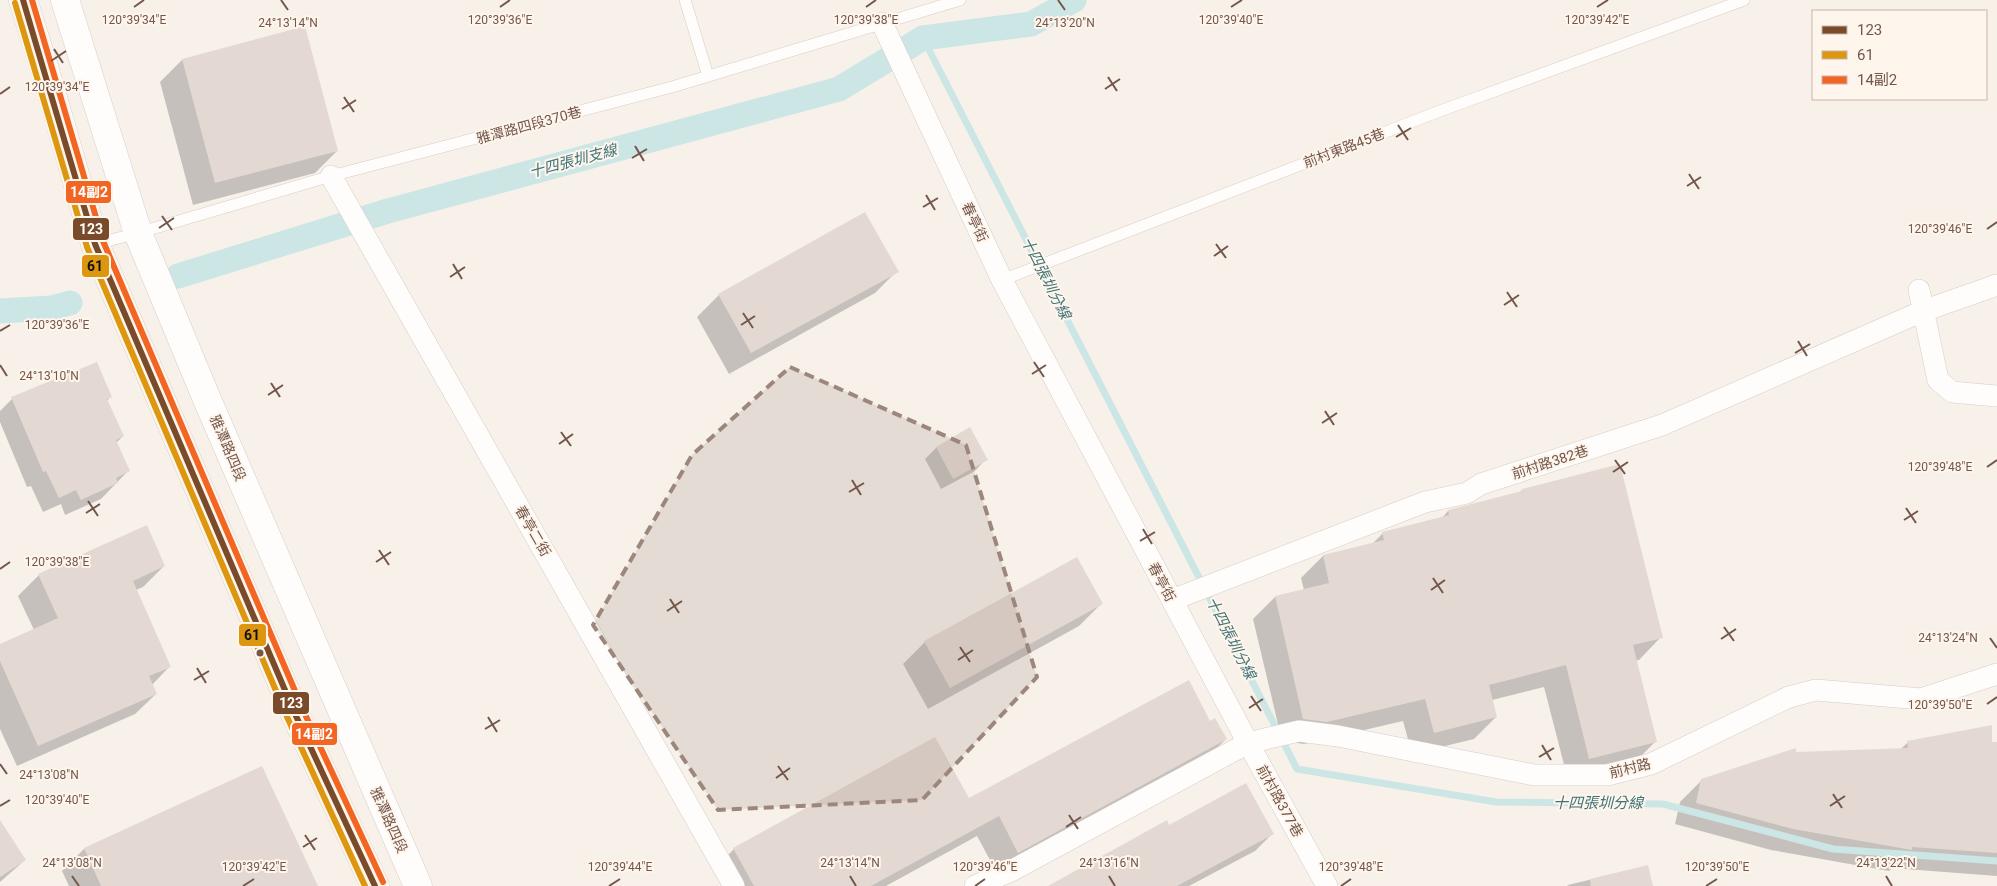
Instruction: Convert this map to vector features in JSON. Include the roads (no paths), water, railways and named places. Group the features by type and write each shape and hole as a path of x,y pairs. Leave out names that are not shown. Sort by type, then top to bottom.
{"street":[{"path":"23,0 95,244 296,716 375,886"},
{"name":"雅潭路四段","path":"65,0 138,233 334,695 418,886"},
{"name":"春亭街","path":"882,23 1002,280 1248,743"},
{"name":"春亭二街","path":"331,176 734,886"},
{"name":"前村路382巷","path":"1172,600 1425,502 1467,493 1481,484 1662,426 1924,311 1997,285"},
{"path":"1919,290 1938,380 1952,392 1997,396"},
{"name":"前村路","path":"1248,743 1300,731 1338,736 1534,775 1606,775 1651,764 1789,697 1816,690 1921,699 1997,674"},
{"path":"296,716 334,695"},
{"path":"975,886 1015,879 1248,743"},
{"name":"前村路377巷","path":"1248,743 1327,886"}],"lane":[{"path":"684,0 708,76"},
{"name":"雅潭路四段370巷","path":"95,244 331,176 708,76 960,0"},
{"name":"前村東路45巷","path":"1002,280 1440,111 1744,0"}],"waterway":[{"name":"十四張圳支線","path":"178,276 388,211 839,89 923,38 1031,24 1074,0"},
{"name":"十四張圳分線","path":"923,38 1297,769 1496,802 1663,804 1833,849 1997,861"},
{"name":"十四張圳支線","path":"0,311 51,308 70,303"}]}
